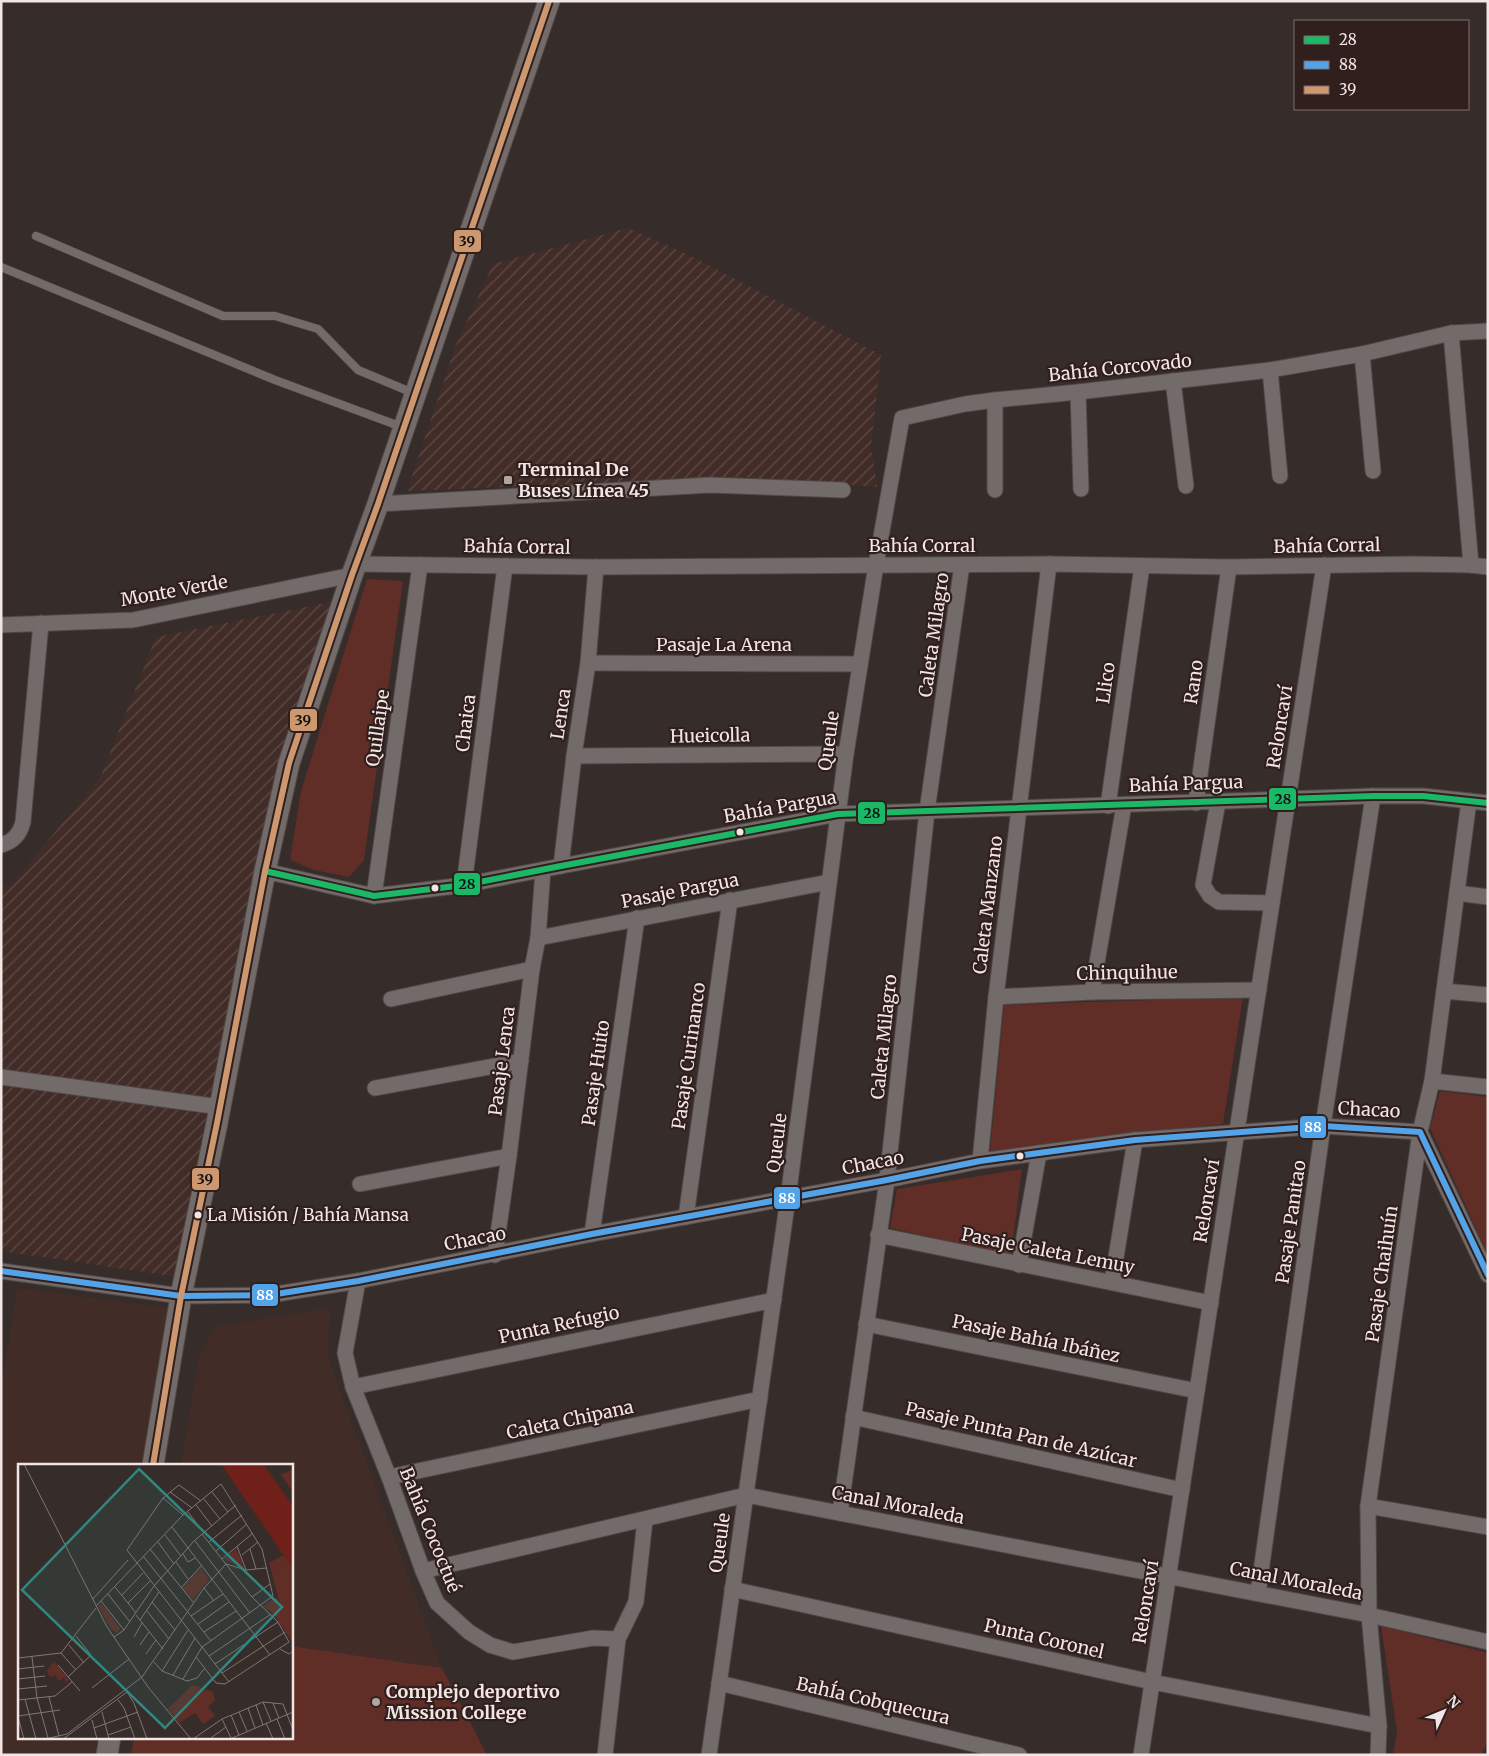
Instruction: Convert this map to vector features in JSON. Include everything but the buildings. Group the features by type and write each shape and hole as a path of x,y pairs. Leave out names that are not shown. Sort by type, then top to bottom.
{"street":[{"path":"153,1464 181,1296 220,1108 265,871 289,763 549,1"},
{"name":"Bahía Corcovado","path":"876,564 902,418 964,404 1270,370 1362,354 1451,333 1488,331"},
{"path":"1451,333 1471,565"},
{"path":"1362,354 1373,472"},
{"path":"1270,370 1280,476"},
{"path":"1173,382 1186,486"},
{"path":"1078,392 1081,489"},
{"path":"995,400 995,490"},
{"path":"378,504 710,485 843,490"},
{"name":"Bahía Corral","path":"354,569 420,565 596,567 876,564 1228,567 1471,565 1488,567"},
{"name":"Queule","path":"709,1755 788,1198 846,754 876,564"},
{"name":"Caleta Manzano","path":"980,1161 996,997 1049,564"},
{"name":"Quillaipe","path":"374,896 420,565"},
{"name":"Caleta Milagro","path":"840,1513 887,1180 927,811 962,565"},
{"name":"Reloncaví","path":"1141,1755 1324,565"},
{"name":"Chaica","path":"464,886 505,566"},
{"name":"Llico","path":"1108,806 1142,566"},
{"name":"Lenca","path":"561,866 574,756 588,663 596,567"},
{"name":"Rano","path":"1196,803 1228,567"},
{"name":"Monte Verde","path":"1,625 133,620 354,569"},
{"path":"1,845 18,835 23,822 41,623"},
{"name":"Pasaje La Arena","path":"588,663 860,664"},
{"name":"Hueicolla","path":"574,756 846,754"},
{"name":"Bahía Pargua","path":"265,871 374,896 464,886 838,814 1373,796 1423,796 1469,801 1487,800"},
{"name":"Pasaje Panitao","path":"1258,1594 1323,1126 1373,796"},
{"name":"Pasaje Chaihuín","path":"1378,1755 1378,1726 1369,1614 1368,1506 1420,1132 1432,1082 1469,801"},
{"path":"1218,802 1204,885 1210,896 1219,902 1272,903"},
{"path":"1092,992 1124,805"},
{"name":"Pasaje Lenca","path":"495,1255 532,969 538,938 544,870"},
{"name":"Pasaje Pargua","path":"538,938 830,882"},
{"path":"1457,893 1488,897"},
{"name":"Pasaje Curinanco","path":"686,1217 730,900"},
{"name":"Pasaje Huito","path":"592,1234 637,918"},
{"path":"391,999 532,969"},
{"name":"Chinquihue","path":"996,997 1092,992 1259,990"},
{"path":"1444,991 1488,995"},
{"path":"375,1088 521,1061"},
{"path":"1,1077 220,1108"},
{"path":"1432,1082 1488,1087"},
{"name":"Chacao","path":"1,1271 181,1296 270,1295 358,1281 592,1234 980,1161 1135,1140 1323,1126 1420,1132 1488,1275"},
{"path":"1112,1282 1135,1140"},
{"path":"1019,1265 1039,1153"},
{"path":"360,1184 509,1156"},
{"name":"Pasaje Caleta Lemuy","path":"878,1235 1211,1303"},
{"name":"Bahía Cococtué","path":"358,1281 345,1353 353,1387 437,1603 469,1632 490,1645 513,1652 593,1638 618,1639"},
{"name":"Punta Refugio","path":"353,1387 774,1300"},
{"name":"Pasaje Bahía Ibáñez","path":"866,1324 1197,1391"},
{"name":"Caleta Chipana","path":"389,1477 760,1399"},
{"name":"Pasaje Punta Pan de Azúcar","path":"853,1417 1182,1490"},
{"name":"Canal Moraleda","path":"423,1571 746,1496 1369,1614 1488,1642"},
{"path":"1368,1506 1488,1527"},
{"path":"605,1755 618,1639 636,1602 644,1520"},
{"name":"Punta Coronel","path":"732,1589 1152,1682 1378,1726"},
{"name":"BahÍa Cobquecura","path":"719,1683 1019,1755"},
{"path":"107,1755 110,1738"}],"lane":[{"path":"36,236 223,316 275,316 318,329 358,370 415,394"},
{"path":"1,267 247,368 404,428"}],"shaded area":[{"path":"628,228 689,255 881,355 871,447 877,487 740,477 407,491 455,347 493,264"},
{"path":"367,579 403,581 364,860 349,877 314,870 290,860 301,791"},
{"path":"336,601 179,1277 1,1251 1,885 10,886 100,778 156,637"},
{"path":"1243,997 1223,1124 990,1151 1004,1005"},
{"path":"1440,1091 1488,1097 1488,1255 1430,1128"},
{"path":"1022,1169 1011,1255 890,1228 897,1189"},
{"path":"17,1288 170,1308 144,1464 18,1464 18,1738 98,1738 95,1755 1,1755 1,1381"},
{"path":"330,1308 328,1357 442,1668 292,1646 292,1464 181,1464 199,1357 215,1327"},
{"path":"1381,1626 1488,1653 1488,1741 1481,1755 1393,1755 1397,1732"},
{"name":"Complejo deportivo Mission College","path":"292,1646 442,1668 487,1755 131,1755 134,1738 292,1738"}],"transit line":[{"name":"39","path":"153,1464 181,1296 217,1123 265,871 289,763 549,1"},
{"name":"28","path":"265,871 374,896 464,885 838,814 1373,796 1423,796 1488,803"},
{"name":"88","path":"1,1271 181,1296 270,1295 358,1281 592,1234 980,1161 1135,1140 1323,1126 1420,1132 1488,1275"}],"place":[{"name":"Terminal De Buses Línea 45","path":"508,480"},
{"name":"La Misión / Bahía Mansa","path":"198,1215"},
{"name":"Complejo deportivo Mission College","path":"376,1702"}]}
